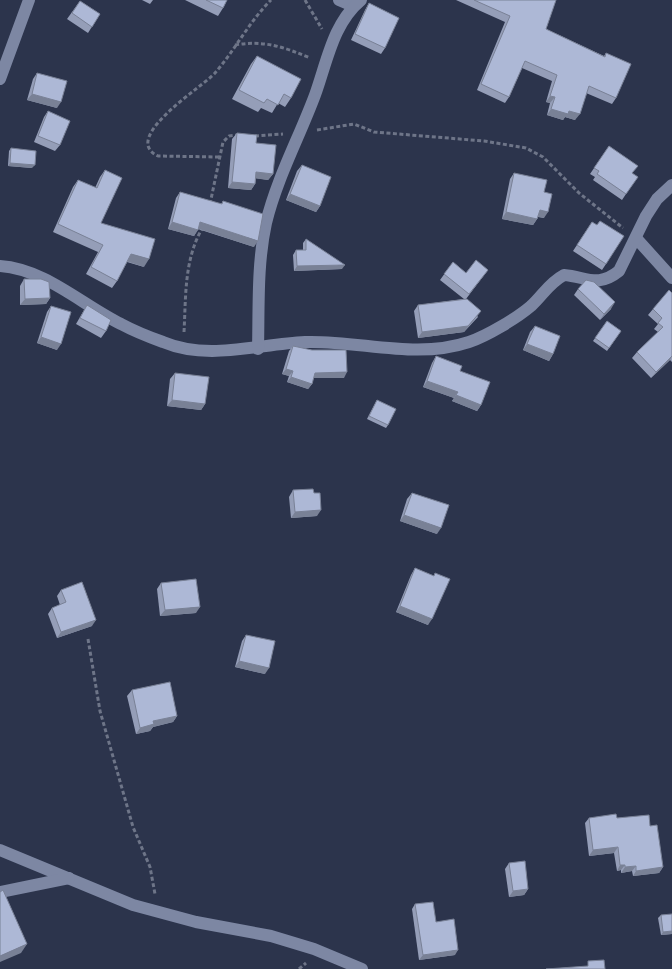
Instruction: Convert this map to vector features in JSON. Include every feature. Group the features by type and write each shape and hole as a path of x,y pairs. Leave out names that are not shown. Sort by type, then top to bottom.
{"street":[{"path":"0,80 30,0"},
{"path":"339,0 357,3"},
{"path":"258,349 261,256 266,223 283,170 334,42 344,18 357,3"},
{"path":"0,266 26,270 121,324 165,343 197,350 258,349 306,342 406,349 441,349 471,341 532,306 548,287 564,276 590,281 601,281 610,278 619,271 657,200 672,185"},
{"path":"636,238 672,278"},
{"path":"0,850 133,905 271,936 362,969"},
{"path":"0,892 69,878"}],"path":[{"path":"219,157 158,156 152,153 148,146 149,137 161,118 214,74 234,45 271,0"},
{"path":"305,0 320,27 334,42"},
{"path":"234,45 252,42 278,45 325,65"},
{"path":"252,136 299,133 354,124 374,132 484,142 526,148 543,157 580,193 636,238"},
{"path":"208,212 223,142 229,136 246,135"},
{"path":"183,347 188,261 206,220"},
{"path":"88,639 100,711 133,826 150,868 158,912"}],"building":[{"path":"206,0 227,0 223,8"},
{"path":"474,0 556,0 546,29 605,57 606,53 631,64 616,98 589,86 580,114 569,111 568,114 551,109 555,97 550,96 557,75 525,61 509,97 481,84 510,16"},
{"path":"80,1 100,14 92,27 72,13"},
{"path":"369,3 399,18 385,48 355,34"},
{"path":"257,56 301,79 291,98 284,94 278,105 267,99 264,103 239,90"},
{"path":"37,73 67,81 61,102 32,94"},
{"path":"48,111 70,121 60,145 38,136"},
{"path":"237,133 257,135 256,143 276,145 273,174 256,172 255,184 232,182"},
{"path":"609,146 638,166 632,173 638,177 626,194 597,174 599,171 594,168"},
{"path":"11,148 36,151 35,165 10,163"},
{"path":"302,165 331,177 320,206 290,194"},
{"path":"105,170 122,178 101,223 155,239 149,259 131,254 117,281 91,267 103,245 58,224 78,180 97,188"},
{"path":"514,173 547,180 544,192 552,194 548,212 540,210 537,219 506,212"},
{"path":"180,192 222,204 223,201 263,214 258,241 200,222 198,230 172,222"},
{"path":"600,221 624,236 606,264 577,245 592,222 597,225"},
{"path":"306,239 345,265 297,266 296,250 306,250"},
{"path":"476,260 488,270 469,294 444,274 453,262 466,273"},
{"path":"24,279 41,279 49,282 50,298 25,299"},
{"path":"586,280 594,282 615,302 604,314 578,289"},
{"path":"669,290 672,293 672,356 656,372 637,352 663,327 658,323 662,318 653,309"},
{"path":"467,299 481,311 468,326 422,332 418,305"},
{"path":"87,305 111,320 106,331 80,318"},
{"path":"51,306 71,312 61,344 41,337"},
{"path":"607,321 621,331 609,348 595,338"},
{"path":"535,326 560,336 553,354 527,344"},
{"path":"293,346 312,350 346,350 347,372 315,373 312,384 291,377 293,371 286,369"},
{"path":"436,356 462,366 460,371 490,382 481,405 456,395 458,392 427,381"},
{"path":"175,373 209,377 205,404 172,400"},
{"path":"377,400 396,409 388,425 369,416"},
{"path":"313,489 314,493 320,493 321,510 295,512 293,490"},
{"path":"412,493 449,505 441,528 404,515"},
{"path":"415,568 434,576 435,573 450,579 432,619 400,606"},
{"path":"196,579 200,607 165,610 161,583"},
{"path":"82,582 96,620 61,632 52,608 66,602 61,590"},
{"path":"246,635 275,641 269,668 239,661"},
{"path":"170,682 177,716 153,721 154,724 140,728 132,690"},
{"path":"616,814 617,818 649,815 650,826 657,825 663,867 636,871 636,866 625,867 625,865 620,865 618,847 593,850 589,818"},
{"path":"525,861 528,889 513,891 509,863"},
{"path":"3,890 27,944 0,956 0,892"},
{"path":"433,902 436,922 454,919 458,950 423,955 415,904"},
{"path":"672,914 672,931 663,932 661,915"},
{"path":"604,960 605,969 546,969 588,966 588,961"}]}
